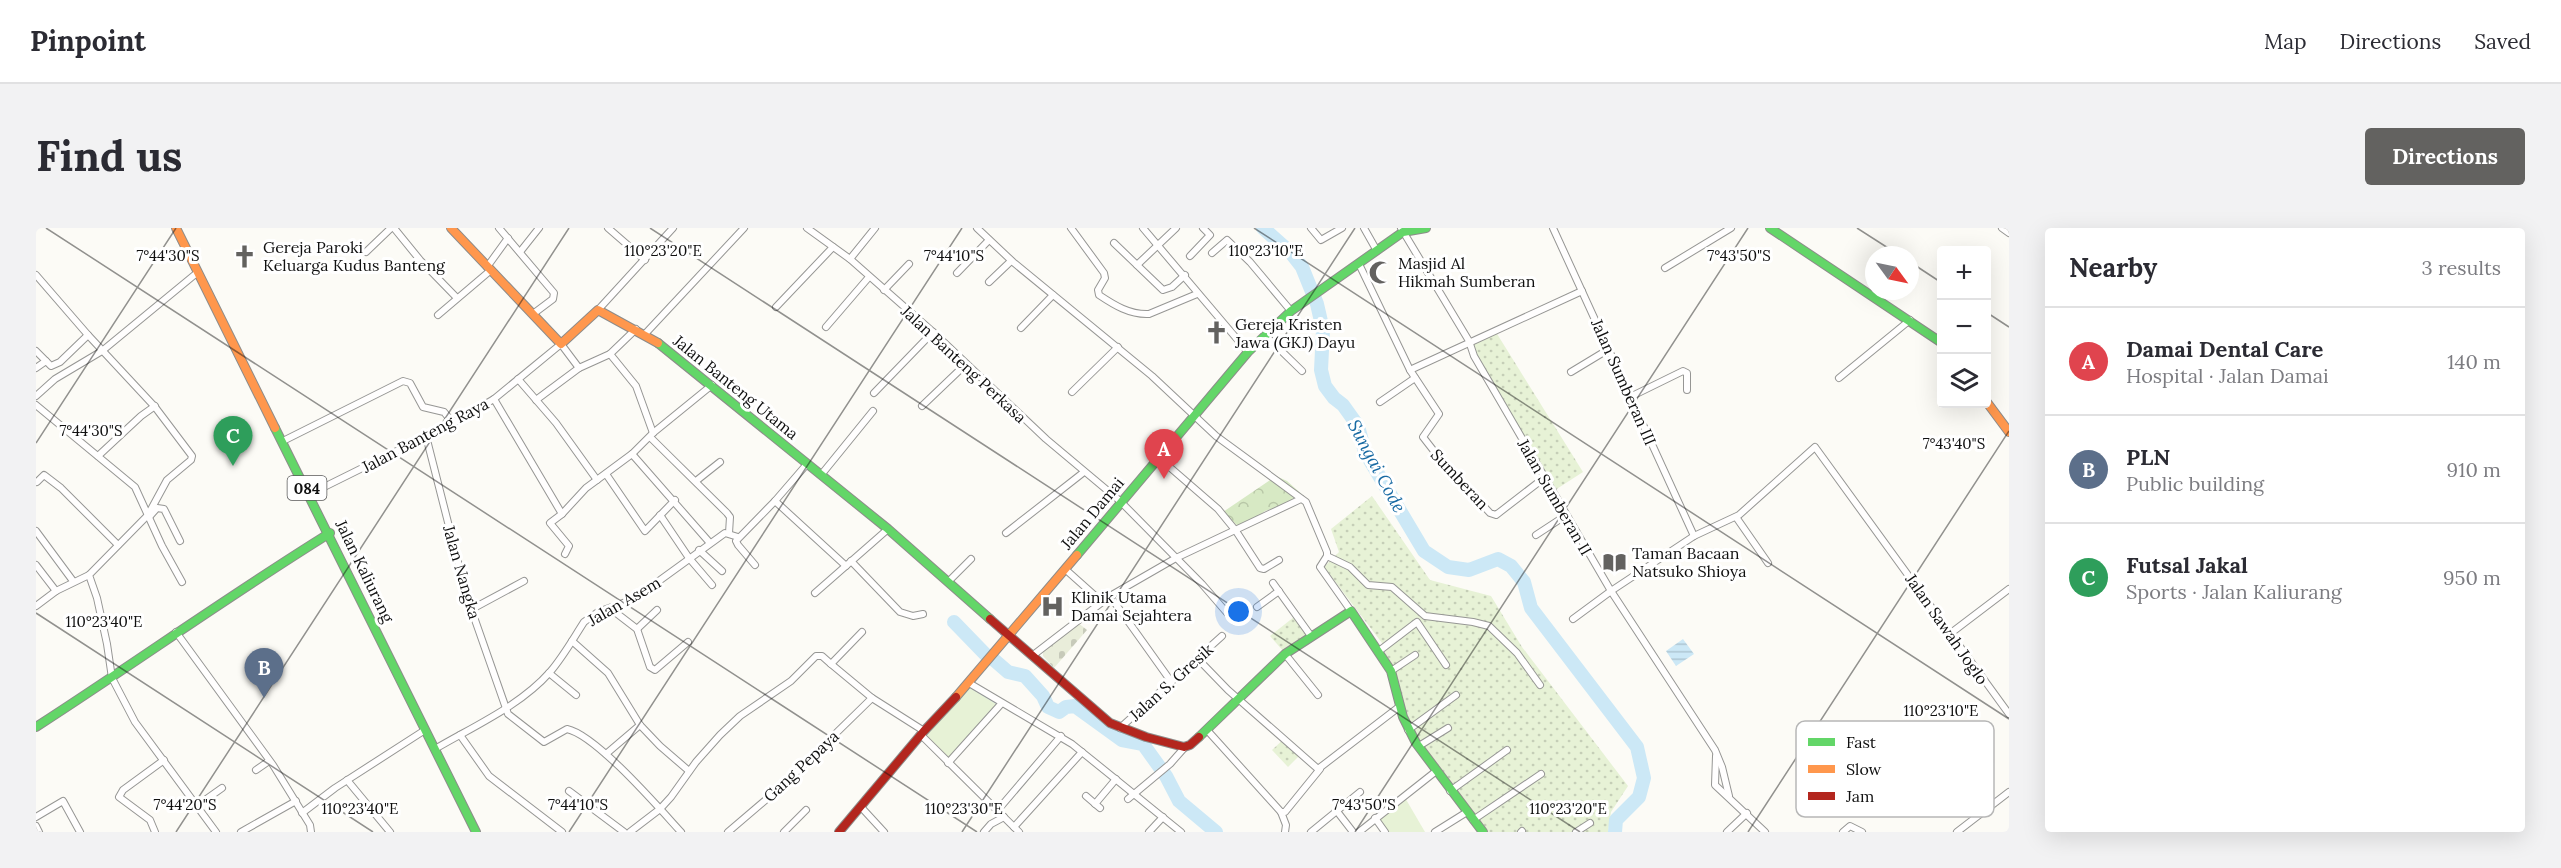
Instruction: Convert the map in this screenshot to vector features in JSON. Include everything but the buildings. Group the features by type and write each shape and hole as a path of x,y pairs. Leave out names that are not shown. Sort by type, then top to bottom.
{"street":[{"name":"Jalan Kaliurang","path":"176,228 330,533 476,832"},
{"path":"366,252 393,228 457,298"},
{"path":"451,228 561,344 579,368"},
{"path":"499,228 554,293 553,299 533,314"},
{"path":"520,252 539,228"},
{"path":"608,228 645,260"},
{"path":"561,344 598,309 674,228"},
{"path":"645,334 744,228"},
{"name":"Jalan Banteng Perkasa","path":"807,228 850,259 933,332 994,392 1120,501 1202,584 1234,621"},
{"path":"850,259 875,228"},
{"path":"977,228 1011,261 1118,347 1239,454 1301,499 1310,508 1327,556 1350,567 1368,585 1392,587 1425,616 1489,626 1517,653 1540,685"},
{"path":"1071,228 1104,273 1105,278 1098,291 1099,295 1124,310 1149,314 1197,294"},
{"path":"1143,228 1248,352"},
{"path":"1137,265 1176,228"},
{"path":"1190,256 1210,235 1203,228"},
{"path":"1311,228 1321,240 1342,228"},
{"path":"1364,228 1377,251"},
{"name":"Jalan Damai","path":"838,832 969,683 1120,501 1248,352 1291,311 1377,251 1402,230 1426,228"},
{"name":"Jalan Sumberan III","path":"1553,228 1694,536"},
{"path":"1665,268 1731,228"},
{"path":"2001,228 2009,233"},
{"path":"1773,229 1937,340"},
{"name":"Jalan Sumberan II","path":"1402,230 1468,341 1474,356 1565,516 1716,756 1722,767 1729,796"},
{"path":"438,315 489,268 508,238"},
{"path":"957,273 989,240"},
{"path":"1212,253 1227,240 1250,262 1291,311"},
{"path":"1114,243 1163,290 1172,287 1185,275"},
{"path":"776,307 833,247"},
{"path":"989,282 1011,261"},
{"path":"884,290 909,264"},
{"name":"Sumberan","path":"1359,264 1410,370 1439,414 1423,434 1424,440 1490,513 1500,513 1544,478"},
{"path":"36,396 55,379 102,351 198,272"},
{"path":"36,275 102,351 155,406 192,456 191,460 164,483 148,516"},
{"path":"826,327 870,277"},
{"path":"1410,370 1468,341 1582,291"},
{"path":"1022,328 1053,295"},
{"name":"Jalan Banteng Utama","path":"598,309 645,334 712,385 888,529 1079,698 1120,728 1185,747"},
{"path":"1839,378 1910,320"},
{"path":"536,400 579,368 610,354 636,329"},
{"path":"874,393 933,332"},
{"path":"36,351 51,366 60,362 88,335"},
{"path":"1265,335 1302,371"},
{"name":"Jalan Banteng Raya","path":"310,494 482,407 561,344"},
{"path":"1072,392 1118,347"},
{"path":"1571,372 1609,349"},
{"path":"610,354 636,386 651,435 730,517 729,533 738,537"},
{"path":"36,368 46,362"},
{"path":"922,406 966,364"},
{"path":"1630,397 1683,371 1687,373 1687,390"},
{"path":"1380,402 1415,378"},
{"path":"518,379 597,480"},
{"path":"284,441 404,381 410,383 423,408 444,412 453,423"},
{"path":"565,554 569,546 550,523 562,514 586,488 632,454 651,435 712,385"},
{"path":"494,399 562,514"},
{"path":"36,405 135,488 182,582"},
{"path":"98,456 155,406"},
{"path":"1991,408 2009,432"},
{"path":"821,475 873,411"},
{"name":"Jalan Nangka","path":"426,436 458,568 506,707"},
{"name":"Jalan Sawah Joglo","path":"1736,517 1815,447 2009,714"},
{"path":"632,454 675,500 710,543"},
{"path":"1158,457 1203,496 1236,531 1260,568 1264,569 1279,560"},
{"path":"696,481 720,462"},
{"path":"755,565 738,545 738,537 775,501 807,464"},
{"path":"1006,533 1084,472"},
{"path":"606,474 645,531 675,500"},
{"path":"37,482 44,475 61,488 118,545"},
{"path":"1032,656 1110,596 1176,558 1301,499"},
{"path":"775,501 900,612 914,616 923,614"},
{"path":"36,606 56,591 89,575 157,508 164,508 180,541"},
{"path":"660,515 689,558 712,585"},
{"path":"1536,535 1565,516"},
{"path":"1573,619 1694,536 1736,517 1767,563"},
{"path":"815,593 888,529"},
{"path":"36,531 74,581"},
{"path":"36,727 112,678 176,632 330,533"},
{"name":"Jalan Asem","path":"435,749 517,701 549,673 584,622 598,612 634,598 699,550 729,533"},
{"path":"699,550 722,571"},
{"path":"1327,556 1320,567 1391,671 1399,695 1399,707 1408,730 1435,772 1483,832"},
{"path":"948,582 971,559"},
{"path":"36,565 56,591"},
{"path":"1065,569 1102,602"},
{"path":"89,575 108,644 112,678 135,722 216,832"},
{"path":"472,609 524,581"},
{"path":"1273,583 1311,636"},
{"path":"1951,633 2009,589"},
{"path":"1257,607 1279,591"},
{"path":"1110,596 1170,680"},
{"path":"609,609 637,629 650,667 654,670 688,642"},
{"path":"637,629 657,610"},
{"path":"1131,795 1170,764 1185,747 1192,744 1285,654 1351,611"},
{"path":"1379,651 1417,622 1446,665"},
{"path":"176,632 269,760 296,801 310,825 311,832"},
{"path":"831,664 862,632"},
{"name":"Jalan S. Gresik","path":"1120,728 1170,680 1222,636"},
{"path":"572,641 611,677 640,725 689,771"},
{"path":"1285,654 1318,695"},
{"path":"1391,671 1415,655"},
{"path":"630,832 660,809 689,771 740,716 791,681 814,658 822,656 872,698 923,733 948,763 1016,829 1081,753"},
{"path":"1197,658 1313,767 1320,769"},
{"path":"549,673 576,695"},
{"path":"969,683 1001,704 1061,736 1131,795 1181,832"},
{"path":"1408,730 1456,695"},
{"name":"Gang Pepaya","path":"728,832 782,786 872,698"},
{"path":"948,763 1001,704"},
{"path":"506,707 508,714 544,742 570,729 606,754 681,832"},
{"path":"1281,812 1285,812 1320,769 1399,707"},
{"path":"606,754 640,725"},
{"path":"1419,746 1448,728"},
{"path":"302,813 347,780 425,730"},
{"path":"1207,730 1281,812 1286,832"},
{"path":"460,735 489,776 562,832"},
{"path":"997,811 1061,736"},
{"path":"1450,791 1507,750"},
{"path":"1716,756 1715,784 1766,832"},
{"path":"155,832 150,820 119,797 123,790 164,760"},
{"path":"256,770 269,760"},
{"path":"1359,832 1435,772"},
{"path":"1473,820 1541,774"},
{"path":"347,780 390,832"},
{"path":"1086,796 1097,806 1115,781"},
{"path":"198,805 222,788"},
{"path":"569,791 624,832"},
{"path":"1311,832 1360,792"},
{"path":"1994,804 2009,792"},
{"path":"36,817 63,801 80,832"},
{"path":"241,832 296,801"},
{"path":"861,807 884,832"},
{"path":"784,832 806,810"},
{"path":"1336,810 1353,832"},
{"path":"1435,832 1467,812"},
{"path":"1727,832 1748,813"},
{"path":"984,832 991,824 1004,817"},
{"path":"1149,832 1163,817"},
{"path":"1957,832 1976,817"},
{"path":"1375,818 1385,832"},
{"path":"1576,832 1590,823"},
{"path":"36,826 39,832"},
{"path":"1844,832 1850,826 1862,832"}],"green space":[{"path":"1494,329 1583,472 1552,492 1469,341"},
{"path":"1276,476 1287,481 1306,498 1265,511 1241,529 1223,512"},
{"path":"1372,496 1430,580 1491,596 1522,647 1628,786 1611,812 1608,832 1482,832 1450,791 1410,725 1382,643 1324,567 1339,552 1331,529"},
{"path":"1294,617 1310,635 1284,652 1270,636"},
{"path":"1077,622 1087,630 1054,668 1043,656 1043,648"},
{"path":"970,685 1000,705 948,763 922,735"},
{"path":"1286,737 1302,753 1288,767 1272,750"},
{"path":"1404,796 1425,832 1385,832 1375,818"}],"water":[{"path":"1683,639 1694,654 1676,666 1666,651"}],"waterway":[{"name":"Sungai Code","path":"1263,228 1291,253 1302,267 1317,304 1323,330 1321,370 1325,386 1358,426 1365,452 1424,551 1448,567 1469,570 1498,559 1511,566 1524,582 1531,608 1637,747 1644,778 1639,797 1616,820 1615,832"},
{"path":"954,622 986,655"},
{"path":"993,659 1008,672 1025,676 1043,696 1048,707 1059,712 1066,707 1075,706 1122,740 1143,744 1166,776 1179,801 1216,832"},
{"path":"970,687 998,704"}],"traffic: fast":[{"path":"1077,555 1248,352 1291,311 1403,232 1426,228"},
{"path":"1770,228 1937,340"},
{"path":"658,343 888,529 990,619"},
{"path":"275,428 476,832"},
{"path":"36,727 330,533"},
{"path":"1199,737 1285,654 1351,611 1391,671 1403,717 1416,743 1483,832"}],"traffic: slow":[{"path":"176,228 275,428"},
{"path":"451,228 561,344 598,310 658,343"},
{"path":"1991,408 2009,432"},
{"path":"956,697 1077,555"}],"traffic: jam":[{"path":"990,619 1110,723 1146,737 1184,747 1199,737"},
{"path":"839,832 924,731 956,697"}],"place":[{"name":"Gereja Paroki Keluarga Kudus Banteng","path":"245,256"},
{"name":"Masjid Al Hikmah Sumberan","path":"1380,272"},
{"name":"Gereja Kristen Jawa (GKJ) Dayu","path":"1217,333"},
{"name":"Futsal Jakal","path":"233,466"},
{"name":"Damai Dental Care","path":"1164,479"},
{"name":"Taman Bacaan Natsuko Shioya","path":"1614,562"},
{"name":"Klinik Utama Damai Sejahtera","path":"1053,606"},
{"name":"PLN","path":"264,698"}]}
